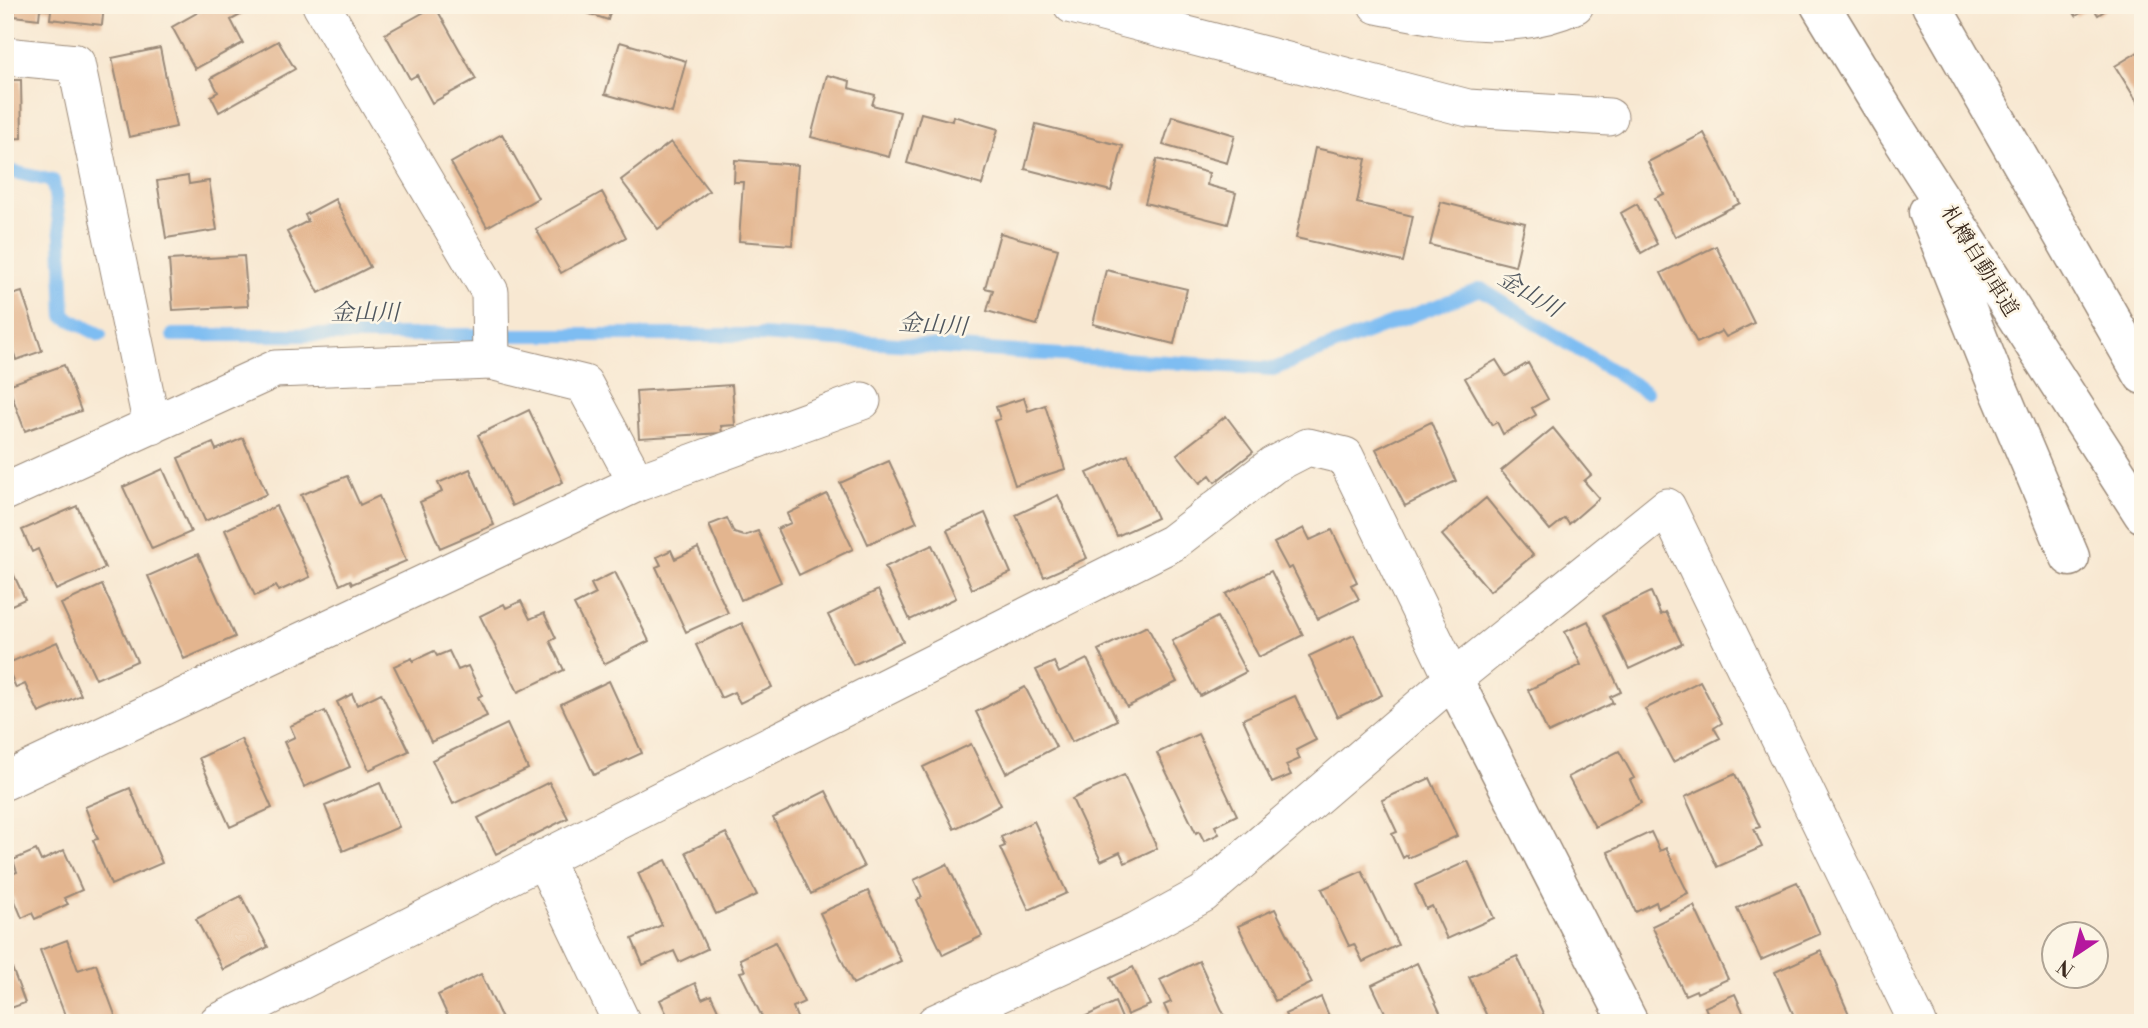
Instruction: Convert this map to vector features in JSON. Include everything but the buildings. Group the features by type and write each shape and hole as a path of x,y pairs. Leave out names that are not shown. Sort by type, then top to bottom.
{"main road":[{"name":"札樽自動車道","path":"1820,5 1893,125 2143,514"},
{"path":"1931,5 2143,375"},
{"path":"1893,125 1995,380 2070,557"},
{"path":"1453,679 1625,1022"}],"street":[{"path":"321,5 490,292 491,361"},
{"path":"1072,5 1468,108 1609,117"},
{"path":"1377,5 1465,22 1513,22 1562,11 1575,5"},
{"path":"5,56 76,63 152,426"},
{"path":"6,491 275,369 491,361 584,384 637,484"},
{"path":"5,781 637,484 862,401"},
{"path":"217,1023 1172,543 1273,465 1308,447 1345,456 1453,679"},
{"path":"935,1023 1136,931 1203,894 1453,679 1667,507 1919,1023"},
{"path":"543,858 622,1023"}],"waterway":[{"name":"金山川","path":"5,170 53,181 61,235 64,316 100,335"},
{"name":"金山川","path":"173,335 761,335 1273,369 1481,289 1646,392"}]}
